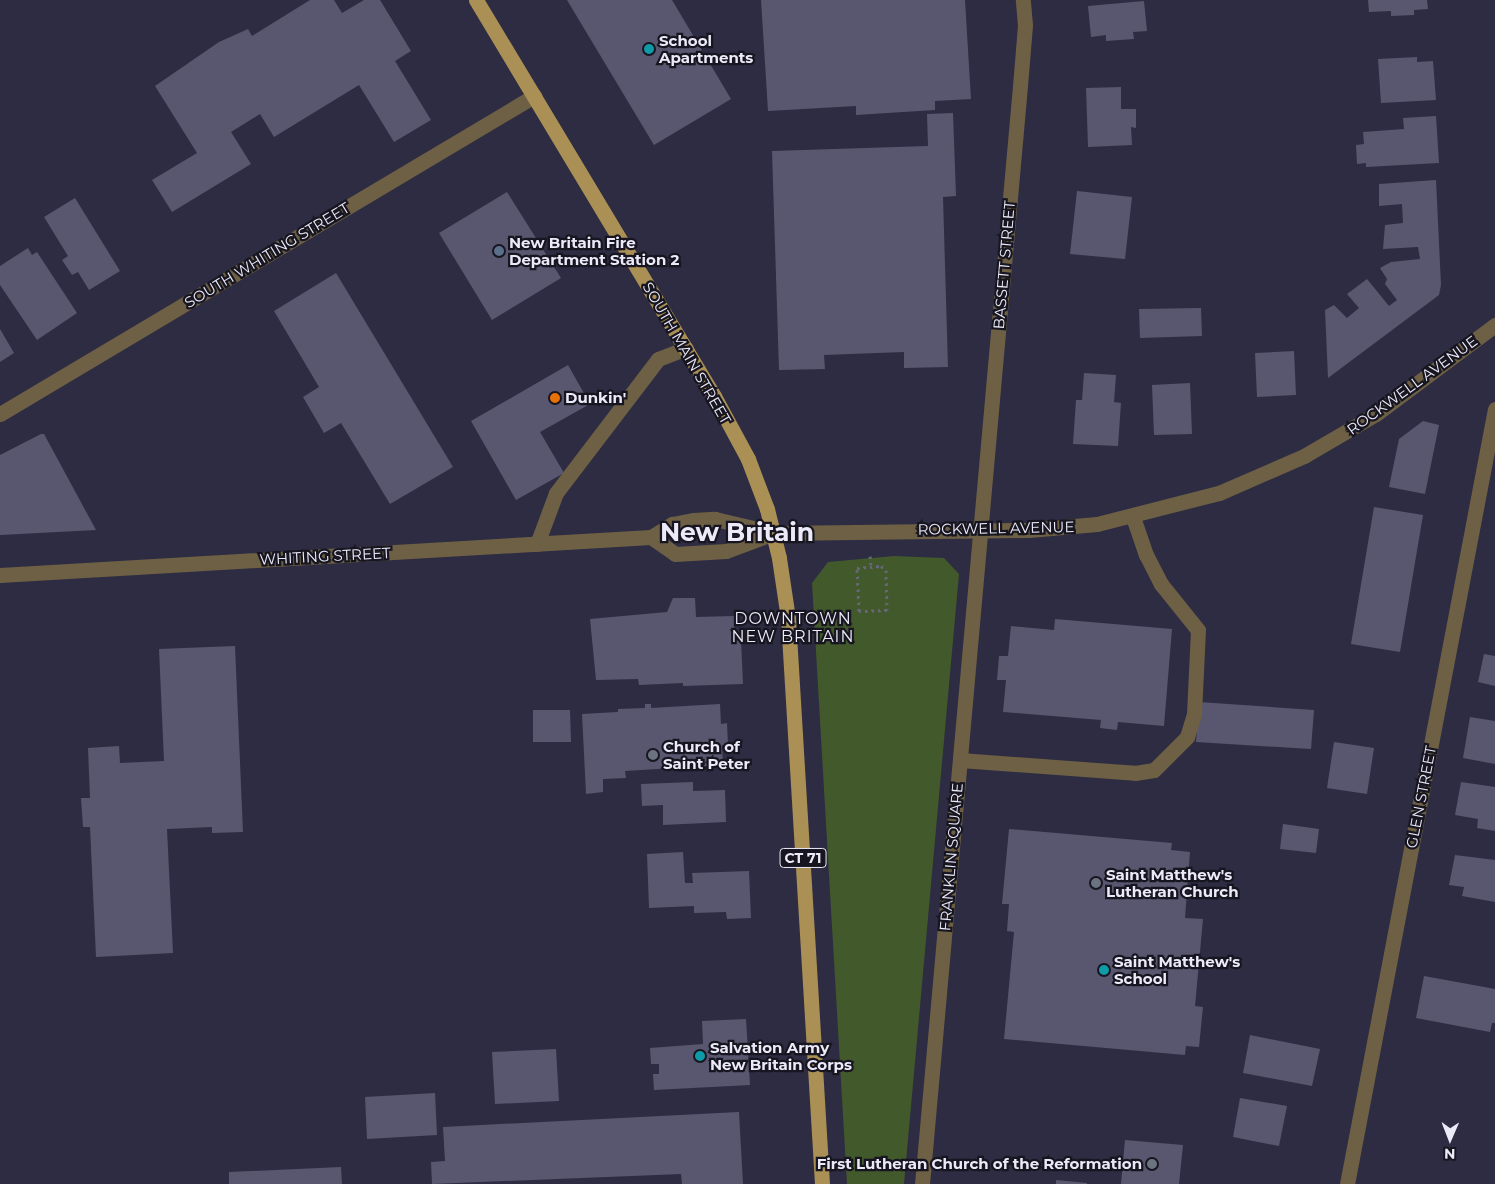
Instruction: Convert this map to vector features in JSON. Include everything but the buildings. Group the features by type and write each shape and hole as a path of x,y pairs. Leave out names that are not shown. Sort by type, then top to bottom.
{"main road":[{"name":"SOUTH MAIN STREET","path":"476,0 686,348 748,459 774,533"},
{"name":"CT 71","path":"774,533 789,626 822,1184"}],"street":[{"name":"BASSETT STREET","path":"980,530 1024,34 1022,0"},
{"name":"SOUTH WHITING STREET","path":"0,414 534,96"},
{"name":"ROCKWELL AVENUE","path":"774,533 1065,528 1133,517 1219,494 1319,448 1402,396 1495,325"},
{"path":"538,544 556,493 658,359 686,348"},
{"name":"GLEN STREET","path":"1346,1184 1495,410"},
{"path":"960,760 1135,773 1154,770 1187,737 1194,714 1198,630 1161,584 1146,555 1133,517"},
{"path":"710,519 774,533 726,551 675,554 651,538 672,524 710,519"},
{"name":"FRANKLIN SQUARE","path":"922,1184 980,530"},
{"name":"WHITING STREET","path":"0,576 651,538"}],"path":[{"path":"870,556 871,566"},
{"path":"871,566 881,566 886,570 887,608 884,611 862,611 858,607 856,570 860,567 871,566"}],"green space":[{"path":"894,556 944,558 959,574 904,1184 847,1184 812,583 828,562"}],"place":[{"name":"School Apartments","path":"649,49"},
{"name":"New Britain Fire Department Station 2","path":"499,251"},
{"name":"Dunkin'","path":"555,398"},
{"name":"Church of Saint Peter","path":"653,755"},
{"name":"Saint Matthew's Lutheran Church","path":"1096,883"},
{"name":"Saint Matthew's School","path":"1104,970"},
{"name":"Salvation Army New Britain Corps","path":"700,1056"},
{"name":"First Lutheran Church of the Reformation","path":"1152,1164"}],"district":[{"name":"New Britain","path":"737,532"},
{"name":"DOWNTOWN NEW BRITAIN","path":"793,628"}]}
